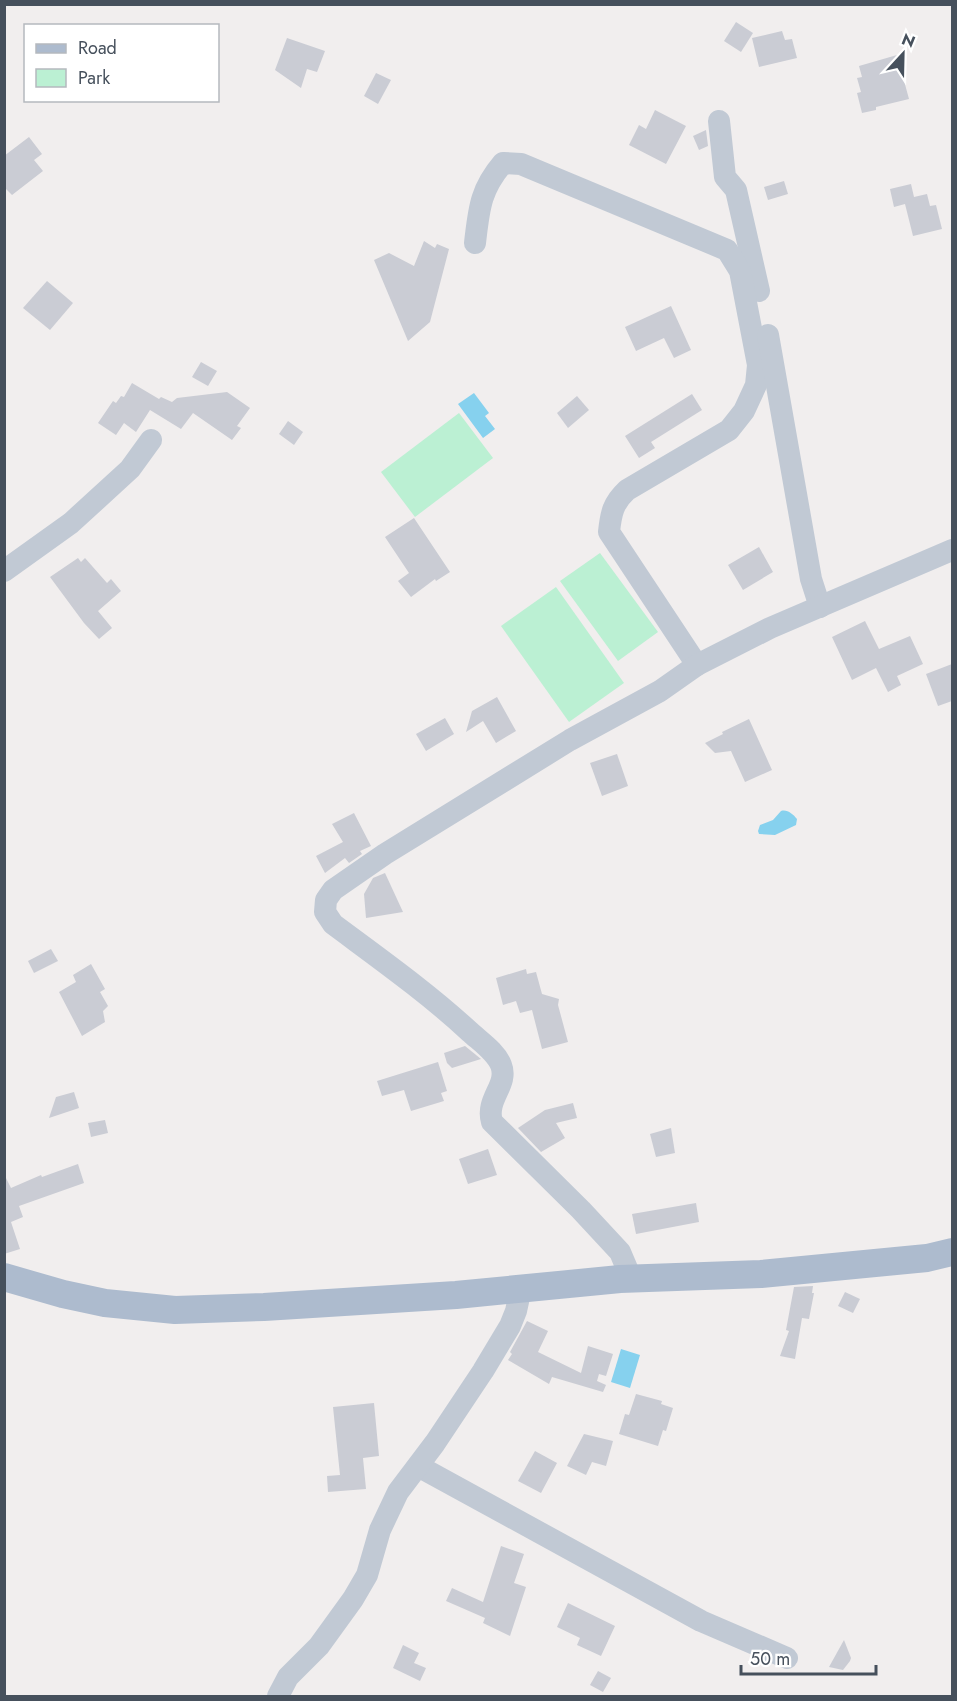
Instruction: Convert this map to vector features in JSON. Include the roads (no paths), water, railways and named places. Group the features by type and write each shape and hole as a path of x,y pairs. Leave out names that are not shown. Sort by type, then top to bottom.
{"main road":[{"path":"4,1276 105,1304 175,1310 264,1307 631,1278 761,1274 927,1258 952,1252"}],"street":[{"path":"719,120 725,177 736,190 748,240 771,351 811,579 820,607"},
{"path":"475,243 480,201 494,174 503,163 521,164 727,250 740,272 758,365 756,385 744,411 729,430 627,490 616,500 610,516 609,532 697,664"},
{"path":"4,571 71,523 130,469 151,441"},
{"path":"631,1278 620,1252 492,1122 489,1113 491,1103 502,1080 502,1068 496,1056 441,1005 333,924 325,912 326,900 333,890 385,854 570,740 660,691 697,664 770,628 952,550"},
{"path":"278,1696 288,1677 319,1646 353,1599 367,1575 380,1530 398,1491 418,1466 483,1371 510,1326 521,1288"},
{"path":"418,1466 701,1621 787,1658"}],"water":[{"path":"474,393 489,413 485,416 495,429 483,438 458,404"},
{"path":"781,811 788,811 794,815 797,819 796,825 775,835 759,834 760,825 773,820"},
{"path":"621,1349 640,1355 630,1388 611,1382"}]}
